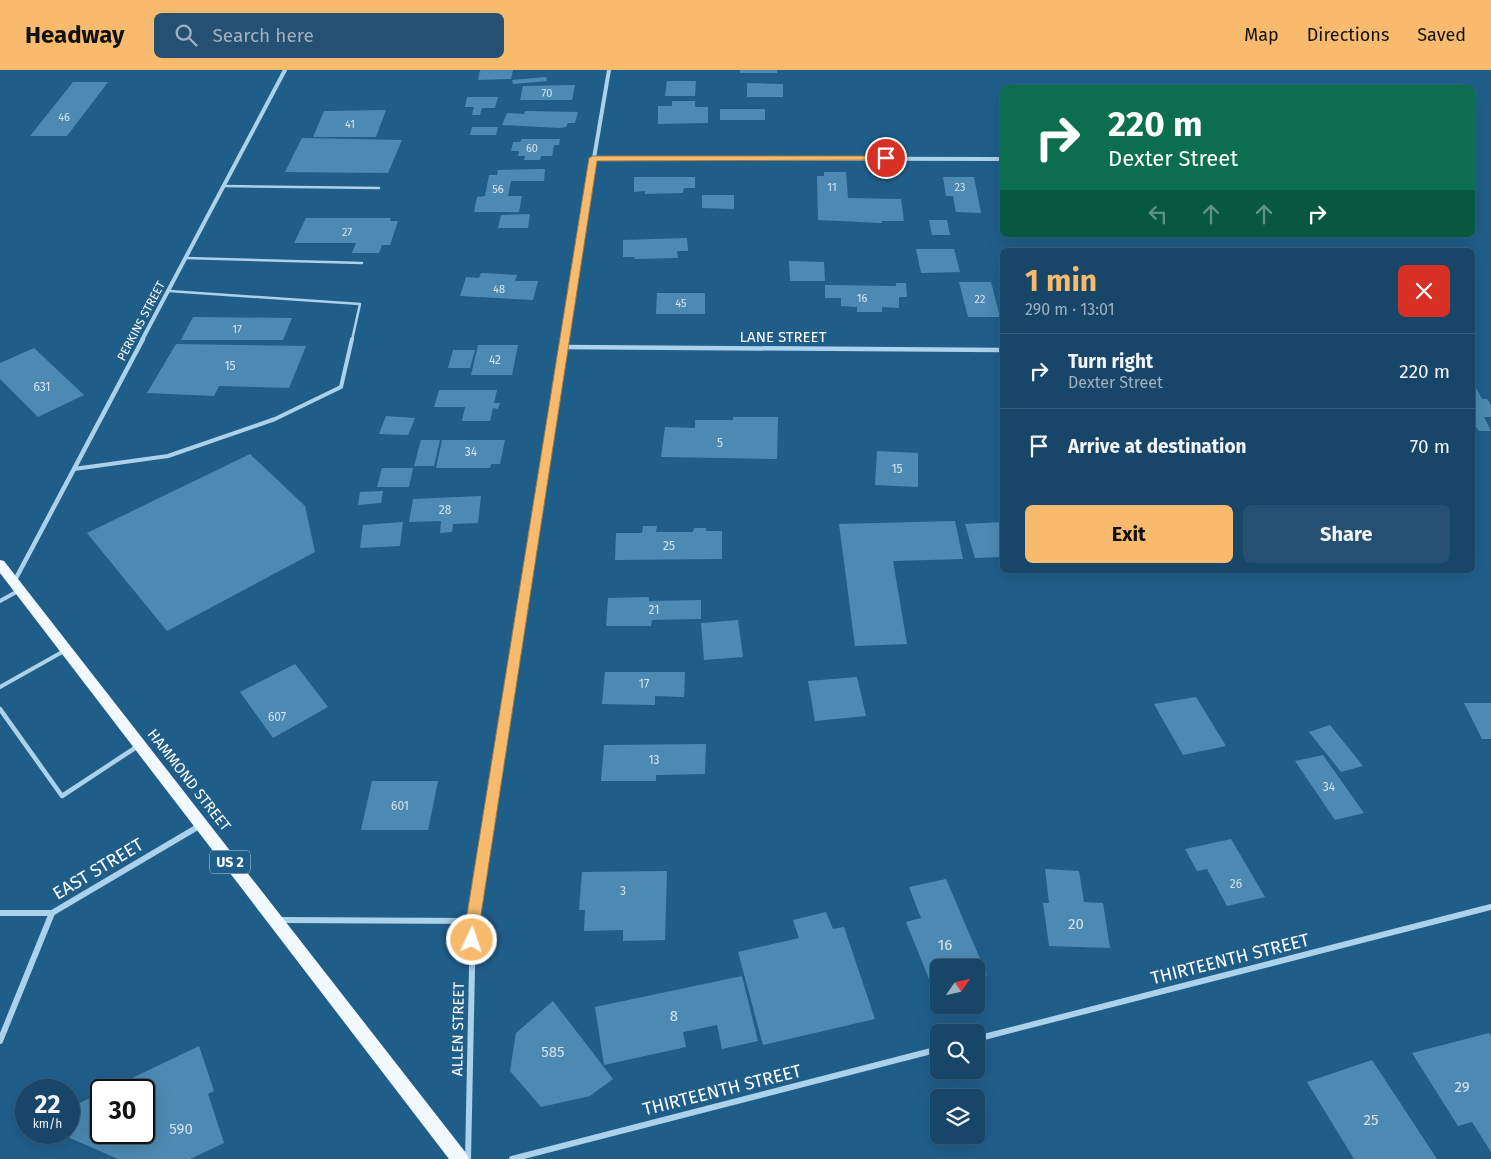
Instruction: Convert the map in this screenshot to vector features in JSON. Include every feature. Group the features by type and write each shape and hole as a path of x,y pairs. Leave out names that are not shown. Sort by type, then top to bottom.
{"main road":[{"name":"HAMMOND STREET","path":"0,564 460,1159"}],"street":[{"name":"PERKINS STREET","path":"17,586 74,469 285,70"},
{"name":"ALLEN STREET","path":"468,1159 473,921 562,347 609,70"},
{"path":"593,158 1000,158"},
{"name":"LANE STREET","path":"562,347 1000,350"},
{"name":"EAST STREET","path":"0,1042 52,913 201,825"},
{"name":"THIRTEENTH STREET","path":"985,1037 1491,907"},
{"path":"0,913 52,913"},
{"path":"274,920 473,921"},
{"name":"THIRTEENTH STREET","path":"512,1159 930,1051"}],"lane":[{"path":"224,186 379,188"},
{"path":"186,258 362,263"},
{"path":"74,469 168,456 275,420 341,386 360,304 168,291"},
{"path":"0,601 17,586"},
{"path":"0,686 66,650"},
{"path":"0,709 62,796 140,745"}],"building":[{"path":"480,70 513,70 511,79 478,80"},
{"path":"740,70 777,70 777,73 740,73"},
{"path":"546,77 547,81 513,84 512,80"},
{"path":"667,81 696,81 695,96 665,96"},
{"path":"73,82 108,82 67,136 30,136"},
{"path":"747,83 783,84 783,97 747,97"},
{"path":"575,85 572,100 520,100 523,86"},
{"path":"467,97 498,97 495,108 482,108 480,115 472,115 474,107 465,107"},
{"path":"672,101 695,101 695,107 708,107 708,123 658,124 658,106 672,106"},
{"path":"720,109 765,109 765,120 720,120"},
{"path":"386,110 376,137 313,137 324,111"},
{"path":"525,111 578,112 575,123 568,123 566,127 502,125 507,113 524,114"},
{"path":"472,127 498,127 496,135 470,135"},
{"path":"302,138 402,140 388,173 285,172"},
{"path":"522,139 560,139 559,145 554,145 552,156 541,156 540,160 524,160 525,156 518,156 519,151 511,151 513,142 520,142"},
{"path":"545,169 544,181 511,181 508,196 522,196 519,212 474,212 477,197 485,196 489,175 497,175 498,170"},
{"path":"824,172 846,172 848,198 901,199 904,221 882,221 882,223 818,220 817,176 824,176"},
{"path":"634,177 695,177 695,188 684,188 683,193 645,194 645,191 634,192"},
{"path":"943,177 974,177 981,213 956,212 953,196 946,196"},
{"path":"702,195 734,195 734,209 702,208"},
{"path":"530,214 528,228 498,228 501,215"},
{"path":"306,218 391,218 390,221 398,221 390,245 382,245 379,253 352,253 356,243 294,243"},
{"path":"929,220 947,220 950,235 932,235"},
{"path":"687,238 688,251 677,251 678,258 634,259 635,257 623,257 623,240"},
{"path":"916,249 954,249 960,272 921,273"},
{"path":"789,261 824,262 825,281 790,281"},
{"path":"481,273 517,275 515,281 538,281 533,300 460,296 466,277 479,278"},
{"path":"959,282 991,282 1000,317 968,317"},
{"path":"896,283 906,283 907,297 899,297 899,308 882,307 882,312 857,312 857,307 841,306 841,298 825,298 825,285 896,286"},
{"path":"657,293 705,293 705,314 656,314"},
{"path":"193,317 292,318 283,340 181,340"},
{"path":"176,344 306,346 289,388 219,386 214,396 147,393"},
{"path":"478,345 518,345 512,375 471,375"},
{"path":"34,348 84,395 38,417 0,379 0,363"},
{"path":"453,350 475,350 470,368 448,368"},
{"path":"1475,388 1482,399 1487,399 1491,405 1491,417 1484,417 1491,431 1479,431 1475,425"},
{"path":"439,390 497,390 494,403 500,403 498,409 493,408 490,421 462,421 465,407 434,407"},
{"path":"386,416 415,418 408,435 379,434"},
{"path":"733,417 778,417 777,459 661,457 665,427 695,428 695,420 733,420"},
{"path":"421,440 440,440 434,466 414,466"},
{"path":"442,440 505,440 500,464 491,464 490,468 436,468"},
{"path":"877,451 918,453 918,487 875,485"},
{"path":"250,454 305,506 315,552 167,631 87,533"},
{"path":"382,468 413,468 409,487 377,487"},
{"path":"383,491 381,503 358,505 360,492"},
{"path":"481,496 478,523 453,524 452,532 440,533 441,521 409,522 413,499"},
{"path":"955,521 963,559 893,561 907,644 855,646 839,524"},
{"path":"403,522 400,546 360,548 363,525"},
{"path":"1000,522 1000,557 975,558 965,524"},
{"path":"643,526 657,526 656,532 693,532 694,528 706,528 706,531 722,531 722,559 615,560 616,533 642,533"},
{"path":"649,597 649,601 701,600 701,619 652,620 651,626 606,626 608,598"},
{"path":"738,620 743,657 704,660 701,623"},
{"path":"295,664 328,707 273,738 240,692"},
{"path":"605,672 685,672 684,697 655,696 655,705 602,704"},
{"path":"857,677 866,716 815,721 808,681"},
{"path":"1196,697 1226,746 1183,755 1154,704"},
{"path":"1464,703 1491,703 1491,739 1482,739"},
{"path":"1330,725 1363,766 1341,772 1309,732"},
{"path":"706,744 705,774 656,775 656,781 601,781 604,745"},
{"path":"1323,755 1364,813 1335,820 1295,761"},
{"path":"372,781 438,781 428,830 361,830"},
{"path":"1231,839 1265,897 1227,906 1207,869 1197,871 1185,849"},
{"path":"1045,869 1079,871 1084,902 1103,903 1110,948 1049,946 1043,903 1049,903"},
{"path":"667,871 665,940 623,941 623,930 584,931 585,910 579,910 582,872"},
{"path":"946,879 980,959 930,959 930,982 906,922 921,918 909,887"},
{"path":"826,912 833,929 844,927 875,1019 763,1045 738,952 799,938 793,920"},
{"path":"742,976 758,1041 722,1049 717,1025 683,1032 686,1047 604,1065 595,1007"},
{"path":"553,1001 613,1079 590,1096 541,1107 510,1071 516,1033"},
{"path":"1489,1033 1491,1036 1491,1152 1472,1122 1458,1126 1412,1053"},
{"path":"199,1046 214,1091 208,1094 224,1143 190,1159 118,1159 80,1142 80,1103 90,1098 90,1144 155,1144 155,1079 130,1079"},
{"path":"1372,1060 1437,1159 1354,1159 1307,1082"}],"route":[{"path":"472,940 473,921 593,158 886,158"}]}
